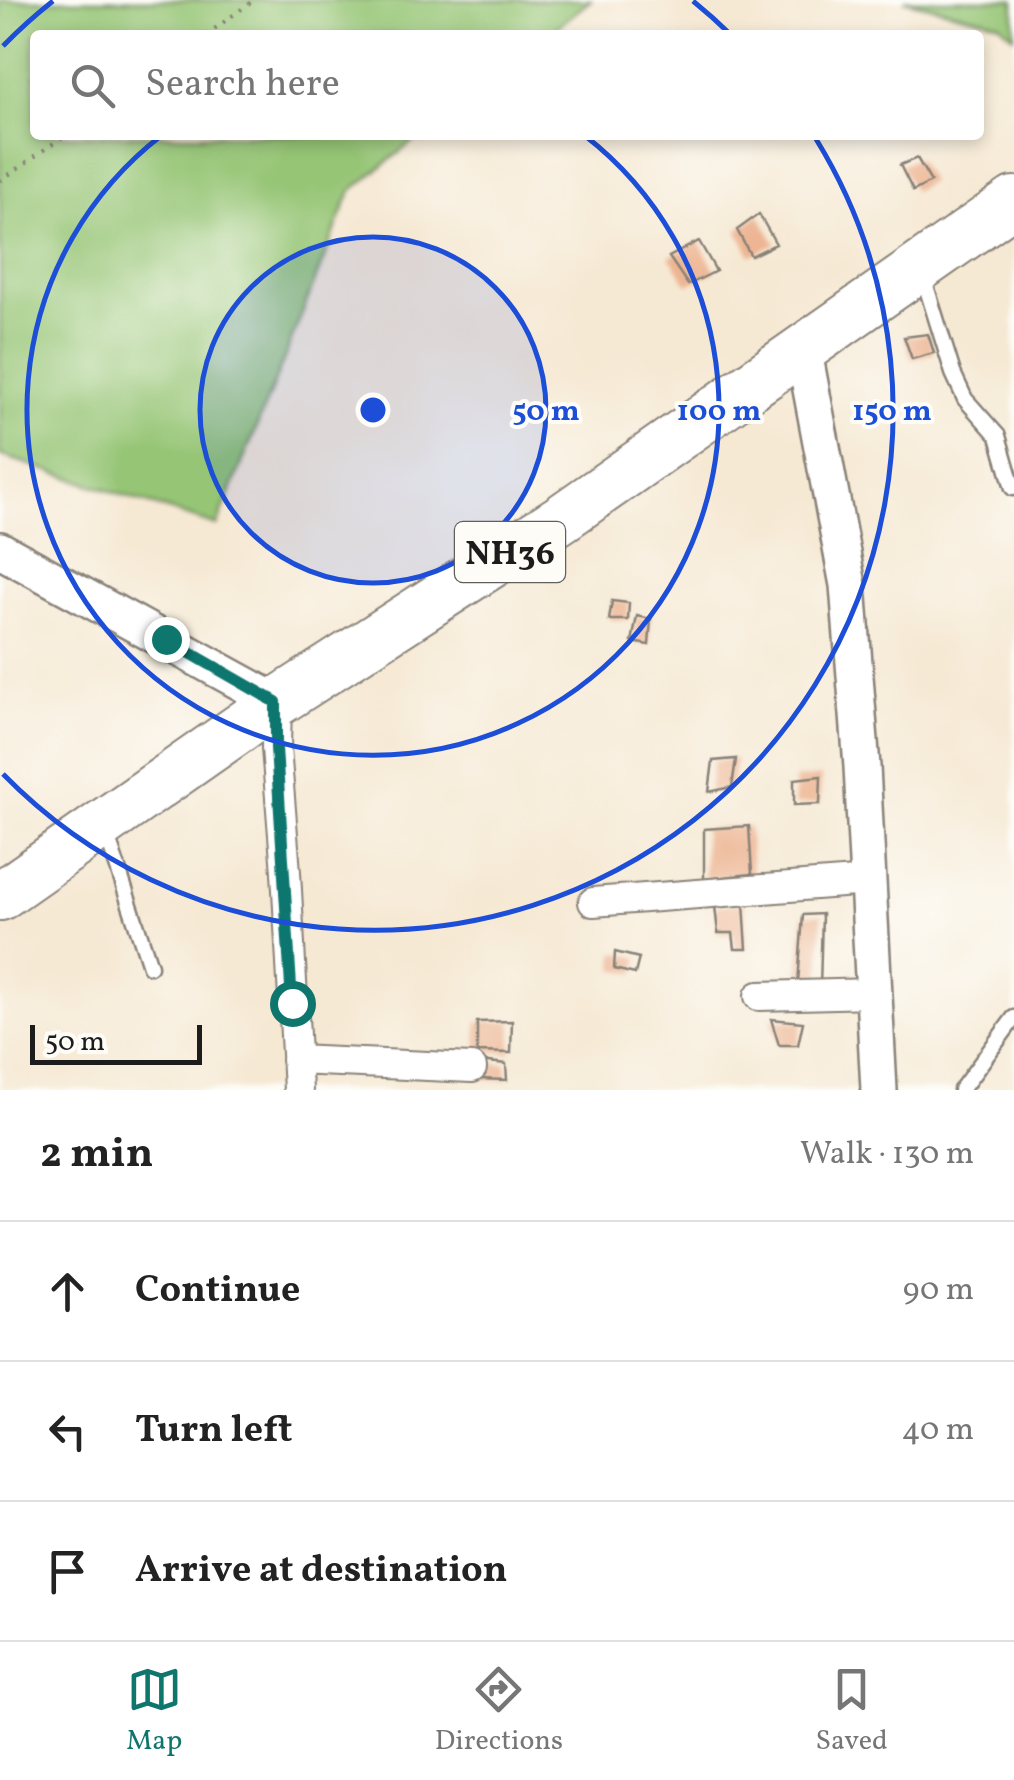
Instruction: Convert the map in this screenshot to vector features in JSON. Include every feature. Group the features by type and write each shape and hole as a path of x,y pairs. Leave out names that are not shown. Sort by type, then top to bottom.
{"highway":[{"name":"NH36","path":"0,896 276,702 562,518 804,352 1014,201"}],"street":[{"path":"804,352 848,585 879,1090"},
{"path":"0,550 276,702 298,1090"},
{"path":"593,902 868,881"},
{"path":"759,996 874,993"},
{"path":"296,1060 472,1068"}],"lane":[{"path":"920,268 953,373 975,413 998,436 1014,488"},
{"path":"103,824 150,966"},
{"path":"961,1090 1014,1018"}],"path":[{"path":"213,30 254,0"},
{"path":"0,181 58,140"}],"green space":[{"path":"0,0 591,0 553,30 30,30 30,140 415,140 351,191 217,526 0,455"},
{"path":"904,0 1014,0 1014,36 999,23"}],"building":[{"path":"917,158 931,182 913,191 900,165"},
{"path":"759,214 776,244 751,256 737,230"},
{"path":"699,241 716,271 688,285 669,257"},
{"path":"928,334 934,353 912,359 904,337"},
{"path":"612,601 629,603 628,620 609,620"},
{"path":"637,616 651,619 649,645 632,642"},
{"path":"736,759 732,787 709,792 713,761"},
{"path":"821,776 820,804 794,805 794,779"},
{"path":"749,826 752,874 704,879 704,829"},
{"path":"744,903 747,949 735,949 733,933 718,933 715,906"},
{"path":"822,914 820,989 798,983 803,915"},
{"path":"615,952 639,958 635,974 614,969"},
{"path":"771,1019 803,1022 798,1045 779,1045"},
{"path":"512,1021 511,1053 477,1052 477,1022"},
{"path":"479,1061 506,1064 507,1080 477,1079"}],"route":[{"path":"166,639 276,702 292,1003"}]}
